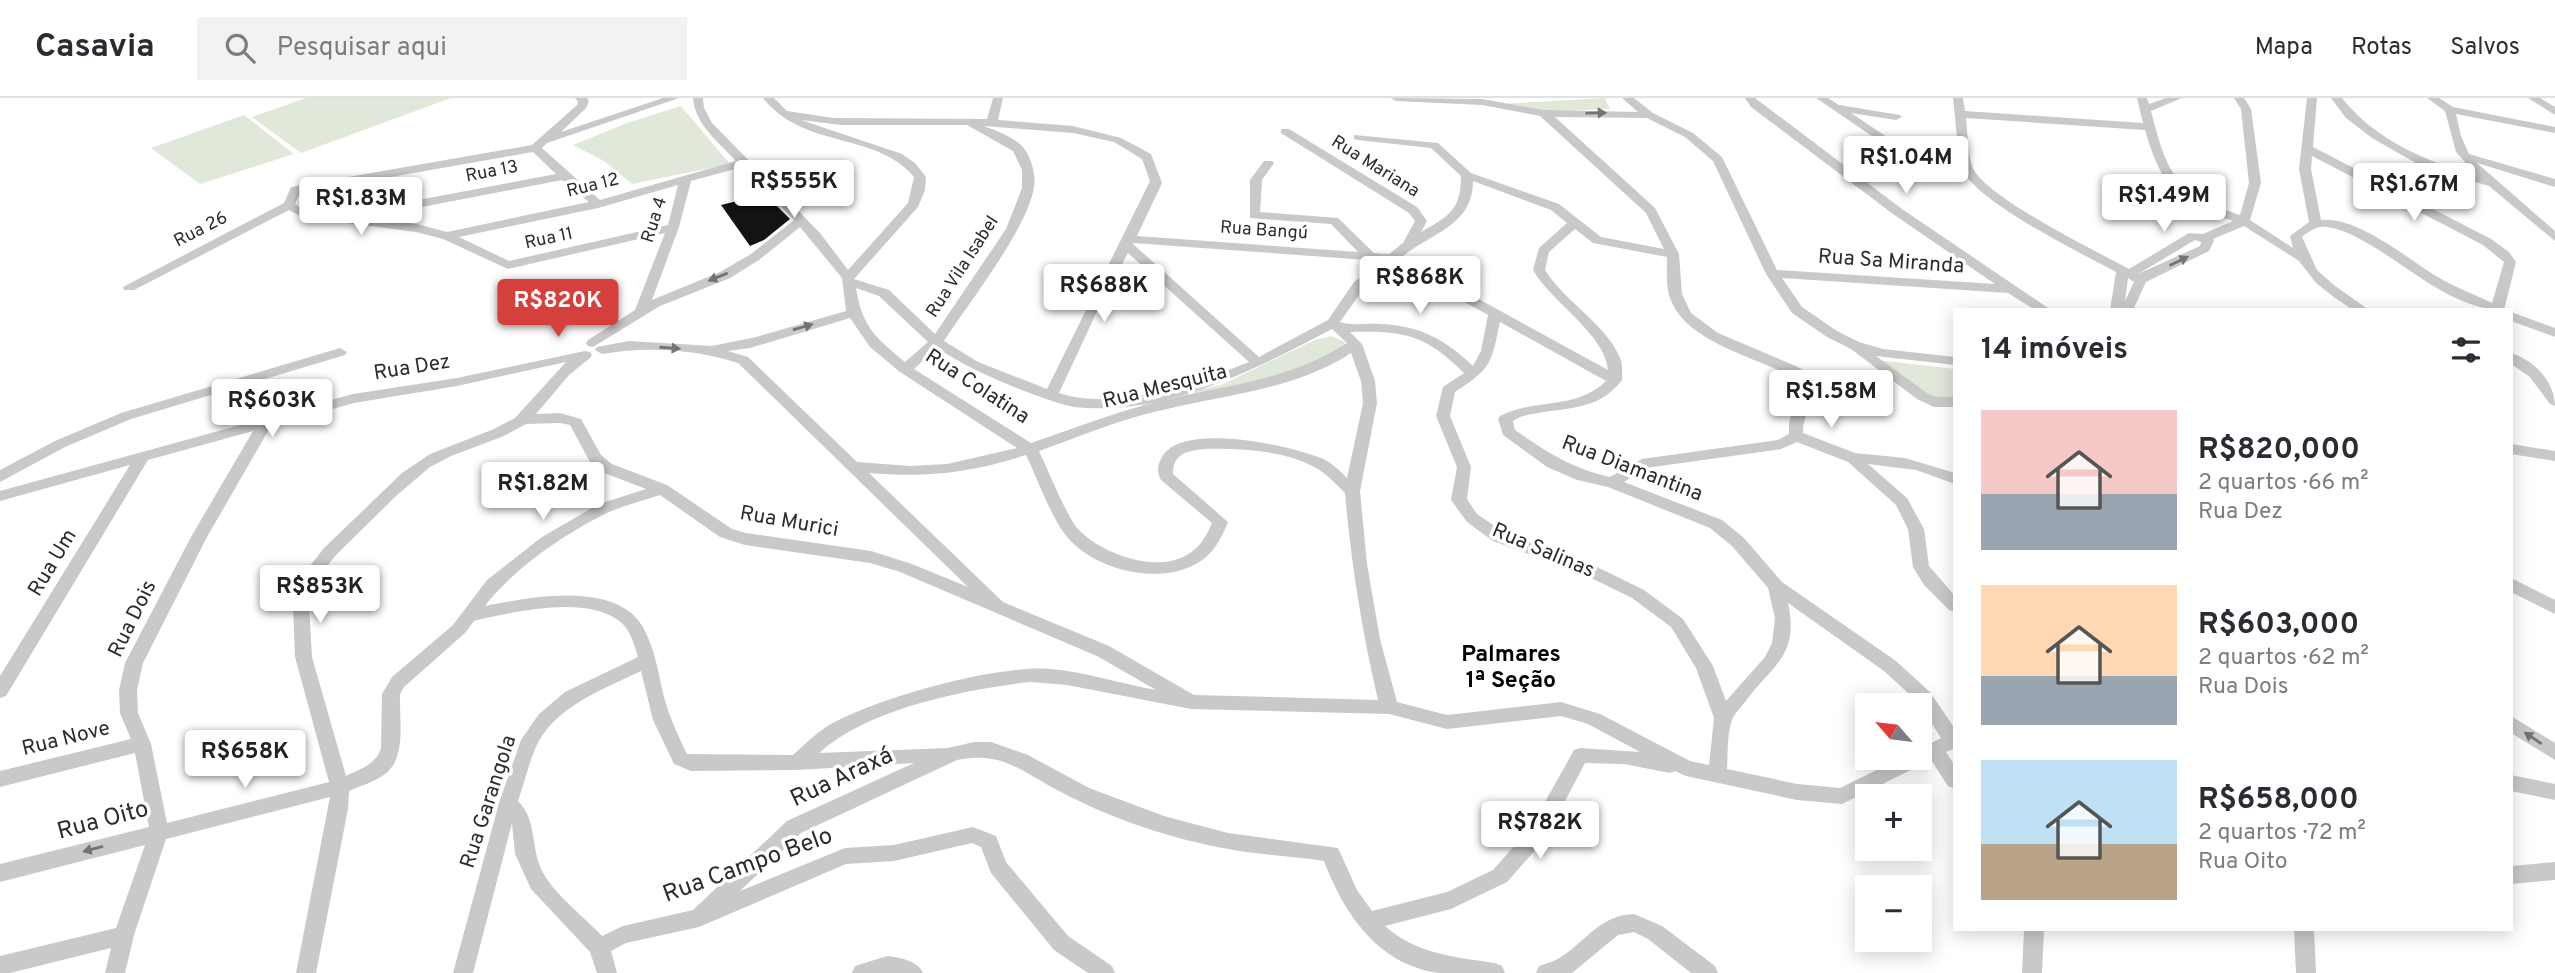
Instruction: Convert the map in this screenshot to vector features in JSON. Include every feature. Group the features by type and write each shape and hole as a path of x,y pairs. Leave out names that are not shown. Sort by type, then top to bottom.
{"street":[{"path":"540,144 582,106 584,101 580,98"},
{"path":"289,205 295,190 540,144 674,98"},
{"path":"698,98 698,108 707,124 799,222 816,236 848,280 853,313 712,350"},
{"path":"768,98 783,113 802,125 877,149 904,161 920,177 914,204 848,280"},
{"path":"992,123 998,98"},
{"path":"1396,98 1482,102 1543,113 1618,112 1649,115"},
{"path":"1482,102 1523,98"},
{"path":"1627,98 1649,115 1689,135 1718,159 1772,274 1797,310 1832,334 1854,345 1882,353 1953,361"},
{"path":"1750,98 1755,105 1879,198 2008,289 2041,308"},
{"path":"1821,98 1895,147 1908,152 1965,161"},
{"path":"1958,98 1966,168 1996,199 2130,275 2140,286 2122,308"},
{"path":"2177,98 2144,104 2162,166 2173,187 2203,207 2244,221 2270,235 2288,252 2301,258"},
{"path":"2239,98 2246,109 2255,183 2244,221"},
{"path":"2312,98 2305,169 2315,222"},
{"path":"2336,98 2359,123 2407,155 2447,172 2493,184"},
{"path":"2432,98 2450,110 2555,130"},
{"path":"2533,98 2555,112"},
{"path":"1835,107 1896,117"},
{"path":"2450,110 2456,146 2462,155 2555,237"},
{"path":"783,113 840,122 967,122 1082,130 1123,140 1144,154 1153,164 1157,181 1051,395"},
{"path":"1543,113 1651,211 1673,254 1675,294 1686,315 1713,336 1793,370 1809,380 1809,395 1796,422 1796,436"},
{"path":"1960,114 2149,127"},
{"name":"Rua Vila Isabel","path":"905,369 936,342 1012,229 1028,188 1028,170 1018,149 1006,140 967,122"},
{"name":"Rua Mariana","path":"1285,131 1413,210 1421,221 1408,245"},
{"path":"1358,137 1434,145 1467,175 1555,207 1573,224 1597,240 1611,245 1673,254"},
{"path":"540,144 564,176 598,204"},
{"path":"2306,148 2487,242 2505,255 2510,262 2498,308"},
{"path":"2462,155 2555,183"},
{"name":"Rua 12","path":"447,236 598,204 745,162"},
{"path":"1268,163 1256,180 1254,215 1334,221 1369,256"},
{"path":"1336,325 1359,285 1408,245 1449,221 1461,210 1467,189 1467,175"},
{"name":"Rua 13","path":"344,218 564,176"},
{"name":"Rua 4","path":"641,311 673,227 686,178"},
{"name":"Rua 11","path":"289,205 302,213 417,228 447,236 508,265 673,227"},
{"name":"Rua 26","path":"129,287 289,205"},
{"path":"2130,275 2205,248 2208,241 2204,237 2244,221"},
{"path":"306,973 339,808 340,786 302,651 300,609 307,583 326,557 411,473 443,453 508,429 524,419 552,370 590,351 655,303 725,275 799,222"},
{"path":"2362,308 2324,285 2310,271 2301,258 2296,236 2303,227 2315,222 2342,226 2364,236 2437,281 2493,308"},
{"path":"1573,224 1542,251 1539,270 1546,282 1594,331 1614,359 1615,380"},
{"path":"776,241 798,236 816,236"},
{"path":"1129,242 1258,363"},
{"name":"Rua Bangú","path":"1129,242 1395,258"},
{"path":"1395,258 1615,380"},
{"name":"Rua Sa Miranda","path":"1772,274 2008,289"},
{"path":"2121,308 2130,275"},
{"path":"848,280 884,293 936,342 973,365 1071,402 1098,404 1157,396 1222,378 1336,325 1395,328 1420,334 1441,345 1474,374"},
{"path":"629,345 628,334 655,303"},
{"name":"Rua Salinas","path":"1495,312 1488,361 1474,374 1448,390 1443,416 1464,467 1459,500 1472,518 1499,537 1587,569 1638,594 1677,623 1704,666 1723,718 1717,773"},
{"name":"Rua Colatina","path":"853,313 875,344 905,369 1031,450 1070,530 1092,549 1117,562 1172,566 1191,560 1211,543 1220,522 1166,476 1165,464 1173,453 1190,445 1216,444 1291,453 1321,464 1352,491"},
{"path":"2513,317 2555,333"},
{"path":"1336,325 1355,344 1368,381 1370,403 1352,491 1359,564 1372,639 1389,708"},
{"path":"743,360 742,349 754,341"},
{"name":"Rua Mesquita","path":"855,467 931,470 954,468 1031,450 1139,411 1262,385 1318,369 1355,344"},
{"path":"590,351 629,345 712,350 743,360 997,606"},
{"path":"1854,345 1863,355 1922,396 1934,402 1953,402"},
{"path":"0,477 60,444 126,416 340,352"},
{"path":"2513,358 2535,374 2555,401"},
{"name":"Rua Dez","path":"1,498 353,399 552,370"},
{"name":"Rua Diamantina","path":"1615,380 1594,398 1557,408 1515,412 1505,419 1508,432 1552,463 1582,476 1612,483 1716,524 1738,542 1776,586 1890,666 1924,697 1953,739"},
{"name":"Rua Murici","path":"524,419 560,418 576,422 584,432 595,458 607,468 662,489 726,533 871,557 906,568 1103,651 1191,702"},
{"name":"Rua Dois","path":"115,973 124,935 159,832 142,744 129,712 128,690 134,663 199,537 266,422"},
{"path":"1612,483 1643,464 1781,444 1796,436 1853,457 1909,462 1953,478"},
{"path":"2513,449 2555,456"},
{"path":"1853,457 1902,502 1916,529 1921,567 1930,581 1953,604"},
{"name":"Rua Um","path":"0,691 142,458"},
{"path":"470,616 493,584 548,541 604,508 662,489"},
{"path":"2513,585 2555,608"},
{"path":"1723,718 1743,691 1772,661 1780,643 1783,618 1776,586"},
{"path":"470,616 534,603 595,604 625,617 637,628 660,715 680,759 691,763 797,762 954,753 975,747 1004,752 1080,793 1215,839 1331,854 1338,874 1366,922 1403,951 1450,966 1494,973"},
{"name":"Rua Oito","path":"0,873 340,786 378,769 386,761 390,750 391,694 409,670 442,645 470,616"},
{"name":"Rua Garangola","path":"463,973 508,803 527,745 545,719 571,698 646,661"},
{"path":"797,762 834,731 914,699 1014,678 1049,676 1150,698 1191,702 1389,708 1447,722 1561,709 1594,719 1686,768"},
{"path":"2513,724 2555,753"},
{"path":"1932,751 1953,739"},
{"name":"Rua Nove","path":"0,779 142,744"},
{"name":"Rua Araxá","path":"699,918 794,827 954,753"},
{"path":"1366,922 1451,900 1500,876 1538,833 1580,755 1624,757 1717,773 1797,792 1842,796 1894,770"},
{"path":"1932,762 1953,779"},
{"path":"2513,784 2551,795"},
{"path":"508,803 521,816 525,854 538,883 598,947 607,973"},
{"name":"Rua Campo Belo","path":"598,947 623,935 699,918 845,856 894,853 973,835 989,842 998,867 1061,943 1105,973"},
{"path":"2513,875 2555,871"},
{"path":"1546,973 1563,968 1610,926 1632,923 1648,928 1687,960 1708,973"},
{"path":"2032,973 2034,931"},
{"path":"2304,931 2306,973"},
{"path":"0,966 124,935"},
{"path":"862,973 885,964 904,967 913,973"}],"shaded area":[{"path":"306,98 451,98 301,153 252,117"},
{"path":"1605,98 1610,109 1544,112 1502,104"},
{"path":"681,106 730,164 632,184 604,161 573,145 627,123"},
{"path":"244,115 294,154 200,184 151,148"},
{"path":"1331,336 1345,342 1344,347 1298,373 1143,407 1140,401 1221,385 1315,340"},
{"path":"1877,360 1953,369 1953,400 1934,401"}],"building":[{"path":"765,194 790,219 764,240 750,246 721,205"}],"district":[{"name":"Palmares 1ª Seção","path":"1511,668"}]}
